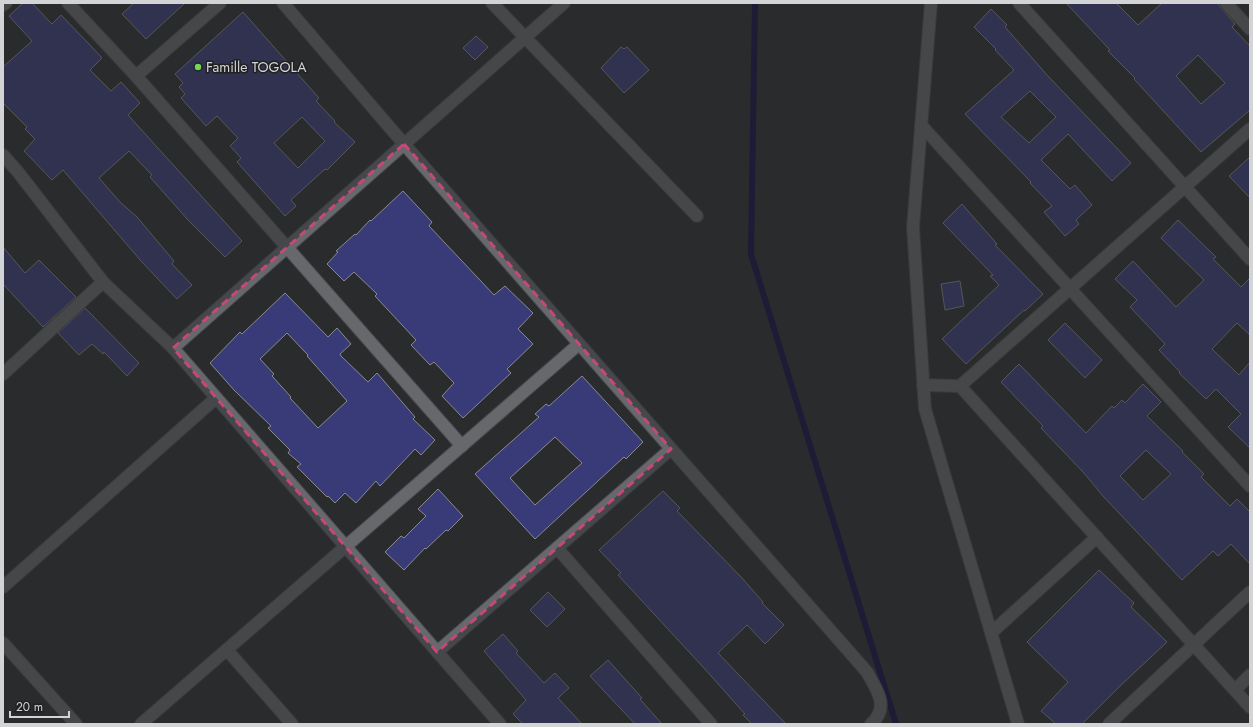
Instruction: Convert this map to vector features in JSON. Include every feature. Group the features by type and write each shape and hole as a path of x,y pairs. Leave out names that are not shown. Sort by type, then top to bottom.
{"street":[{"path":"68,3 136,76 462,446"},
{"path":"136,76 220,3"},
{"path":"283,3 404,144 868,672 878,693 882,708 878,718 871,724"},
{"path":"492,3 697,216"},
{"path":"173,348 564,3"},
{"path":"931,3 913,227 925,409 1018,724"},
{"path":"1019,3 1250,259"},
{"path":"1226,3 1250,29"},
{"path":"921,125 1250,486"},
{"path":"923,385 960,386 1250,129"},
{"path":"3,155 18,172 103,282 173,348 500,724"},
{"path":"3,374 103,282"},
{"path":"141,724 579,344"},
{"path":"960,386 1250,707"},
{"path":"3,586 216,398"},
{"path":"437,652 671,449"},
{"path":"991,633 1096,537"},
{"path":"557,548 711,724"},
{"path":"1109,724 1250,592"},
{"path":"3,643 76,724"},
{"path":"227,650 292,724"},
{"path":"1235,690 1250,675"}],"highlighted area":[{"path":"404,144 671,449 437,652 173,348"}],"building":[{"path":"23,3 32,3 52,24 61,15 102,58 90,70 111,91 121,82 140,103 128,115 242,241 225,257 188,220 150,177 152,175 129,151 99,178 120,202 137,217 174,261 172,264 192,285 177,299 141,261 63,170 52,180 24,151 35,139 25,129 27,127 3,103 3,67 32,41 9,16"},
{"path":"134,3 185,3 146,39 122,14"},
{"path":"1066,3 1116,3 1138,25 1162,3 1217,3 1235,24 1232,27 1250,46 1250,110 1201,152 1134,79 1135,78 1108,51 1110,50","holes":["1198,55 1225,83 1201,104 1176,76"]},
{"path":"991,9 1007,25 1005,27 1047,75 1131,163 1112,181 1068,134 1041,160 1070,189 1075,185 1092,205 1076,220 1079,224 1065,236 1044,212 1052,206 1030,183 1031,182 965,114 1014,70 974,27","holes":["1030,91 1056,117 1029,143 1001,117"]},
{"path":"243,12 319,98 316,101 335,121 334,122 355,142 327,170 325,169 291,200 296,206 285,216 237,162 241,158 230,146 238,138 217,116 206,126 181,98 185,94 179,87 183,83 175,74","holes":["302,117 325,141 298,168 274,143"]},
{"path":"476,36 488,47 475,60 463,48"},
{"path":"621,47 624,49 627,47 649,70 624,93 601,68"},
{"path":"1250,157 1250,198 1229,176"},
{"path":"403,191 432,222 429,226 494,295 505,286 533,313 518,329 533,344 507,369 511,373 463,418 442,396 454,383 434,362 430,365 411,345 416,340 375,296 377,294 354,272 344,281 327,264 338,252 336,251 355,234 356,235 370,220 371,221"},
{"path":"962,204 997,244 995,245 1043,294 966,364 942,339 999,285 990,276 993,275 943,223"},
{"path":"1178,220 1216,257 1213,259 1241,287 1250,278 1250,335 1237,323 1212,349 1239,375 1250,362 1250,448 1228,427 1241,414 1216,389 1206,399 1179,373 1180,372 1159,350 1165,344 1130,307 1137,300 1115,279 1133,261 1176,307 1204,280 1161,238"},
{"path":"3,247 25,273 39,260 76,297 43,327 3,284"},
{"path":"960,281 964,306 945,310 941,284"},
{"path":"285,293 328,337 337,328 351,344 340,354 341,356 368,382 377,373 415,417 413,419 435,440 421,455 415,449 380,486 376,481 356,503 345,493 335,503 297,467 301,464 288,453 290,450 268,428 271,426 234,390 210,363 240,332 242,334","holes":["287,333 308,355 307,356 347,401 318,428 290,398 291,397 272,376 274,374 260,359"]},
{"path":"85,308 139,363 127,376 104,352 103,354 92,344 79,355 58,333"},
{"path":"1065,323 1102,360 1085,378 1048,340"},
{"path":"1019,364 1086,433 1112,406 1114,408 1122,400 1125,403 1143,384 1161,402 1147,416 1183,451 1182,452 1204,474 1201,477 1230,506 1237,499 1250,512 1250,564 1231,544 1218,556 1213,551 1182,580 1103,496 1084,473 1041,428 1043,426 1001,382","holes":["1146,450 1171,474 1143,500 1120,476"]},
{"path":"582,376 643,442 626,459 624,457 535,539 475,474 539,417 535,414 546,404 549,406","holes":["555,437 582,463 535,505 510,478"]},
{"path":"438,489 463,516 448,531 446,530 426,549 425,548 404,570 385,552 401,536 404,538 426,516 418,509"},
{"path":"663,491 680,508 677,511 742,578 763,602 762,603 784,625 765,644 747,625 718,653 786,724 752,724 743,715 745,714 703,667 618,575 621,573 599,550"},
{"path":"1099,570 1134,603 1131,607 1167,642 1082,724 1056,724 1041,711 1068,682 1027,642"},
{"path":"548,592 565,609 547,627 530,610"},
{"path":"503,634 518,651 516,653 544,683 555,673 569,688 558,698 582,724 523,724 513,714 526,700 484,651"},
{"path":"608,660 642,698 640,699 662,724 635,724 590,676"}],"waterway":[{"path":"755,3 751,254 896,724"}],"place":[{"name":"Famille TOGOLA","path":"198,67"}]}
